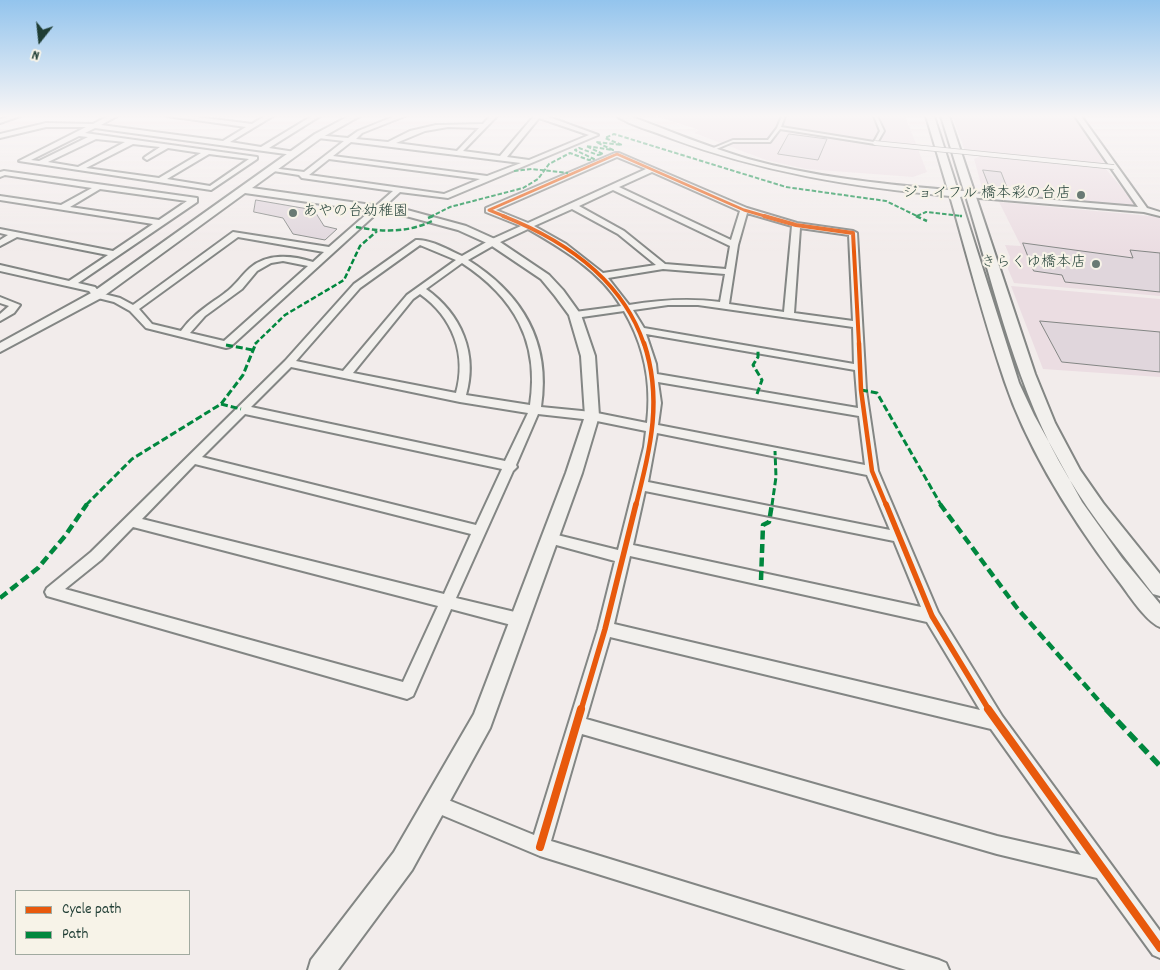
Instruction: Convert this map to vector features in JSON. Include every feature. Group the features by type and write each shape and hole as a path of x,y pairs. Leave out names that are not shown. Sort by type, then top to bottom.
{"street":[{"path":"25,161 211,188 250,161"},
{"path":"41,164 46,161"},
{"path":"79,169 94,161"},
{"path":"160,180 191,161"},
{"path":"0,348 97,295 283,161"},
{"path":"321,161 302,176 445,196 527,161"},
{"path":"360,161 488,178"},
{"path":"540,847 578,726 624,553 654,427 652,377 646,342 629,307 604,276 574,252 530,226 489,210 600,161"},
{"path":"634,161 744,210 796,225 853,233 856,326 863,413 872,470 932,616 996,722 1160,948"},
{"path":"749,161 816,177 954,193 1144,210 1160,214"},
{"path":"944,161 1012,383 1030,425 1051,466 1082,518 1160,618"},
{"path":"960,161 1028,374 1048,423 1074,473 1097,508 1160,588"},
{"path":"1110,161 1144,210"},
{"path":"346,374 379,332 420,289 461,260 493,242 653,169"},
{"path":"271,170 305,174"},
{"path":"0,175 4,172 194,200 71,284"},
{"path":"62,208 100,186"},
{"path":"614,188 734,245"},
{"path":"243,190 428,218 462,228 493,242 545,277 575,315 588,356 592,416 482,720 403,860 321,970"},
{"path":"0,268 92,289 97,295 117,300 133,309 148,326 226,345 329,250 398,190"},
{"path":"0,198 160,223"},
{"path":"575,206 610,223 633,239 663,266"},
{"path":"724,305 734,245 744,210"},
{"path":"789,315 796,225"},
{"path":"0,231 115,254"},
{"path":"0,243 16,234"},
{"path":"133,309 236,234 329,250"},
{"path":"419,242 461,260 491,278 506,293 524,322 535,348 537,380 534,410 511,467 406,691 52,592 96,556 240,409 289,363 356,286 419,242"},
{"path":"184,334 198,316 209,306 238,288 254,269 267,262 282,258 298,259 313,265"},
{"path":"604,276 663,266 731,272"},
{"path":"420,289 430,295 444,309 460,335 466,356 467,373 460,398"},
{"path":"0,300 15,306 0,318"},
{"path":"575,315 629,307 698,302 856,326"},
{"path":"640,330 860,368"},
{"path":"289,363 460,398 534,410 592,416 872,470"},
{"path":"652,377 863,413"},
{"path":"240,409 511,467"},
{"path":"192,459 480,532"},
{"path":"640,484 899,537"},
{"path":"130,521 519,620"},
{"path":"549,538 932,616"},
{"path":"605,629 996,722"},
{"path":"578,726 996,845 1101,869"},
{"path":"436,804 540,847 940,970"}],"lane":[{"path":"1057,161 1114,167"}],"shaded area":[{"path":"772,161 923,161 927,172 913,177 806,169"},
{"path":"975,161 1031,161 1106,169 1135,204 1132,206 991,192 982,188"},
{"path":"1076,161 1103,161 1105,164"},
{"path":"999,202 1160,217 1160,296 1014,283 1008,269 1010,257 1005,245 1021,246"},
{"path":"1011,286 1160,299 1160,377 1043,369"}],"building":[{"path":"983,170 1001,172 1008,190 990,188"},
{"path":"256,200 314,210 324,226 337,229 325,240 293,234 283,218 254,212"},
{"name":"きらくゆ橋本店","path":"1023,243 1133,258 1130,250 1160,253 1160,292 1065,282 1062,275 1034,271"},
{"path":"1040,321 1160,332 1160,372 1062,362"}],"marked path":[{"path":"428,218 450,207 523,188 538,179 549,164 554,161"},
{"path":"702,161 786,187 886,201 927,221"},
{"path":"514,171 532,169 568,173"},
{"path":"917,216 926,212 962,216"},
{"path":"356,227 396,231 416,228 434,220"},
{"path":"0,598 38,568 65,536 84,507 132,459 221,404 243,375 255,344 285,315 344,280 360,246 377,231"},
{"path":"226,345 253,350"},
{"path":"757,394 762,380 761,375 753,365 758,357 758,349"},
{"path":"861,390 877,393 941,505 1017,608 1101,704 1160,766"},
{"path":"221,404 241,409"},
{"path":"761,580 763,525 769,522 776,477 775,451"}],"cycle path":[{"path":"540,847 605,629 650,447 655,403 651,364 639,328 620,297 594,269 563,245 528,226 489,210 600,161"},
{"path":"633,161 744,210 796,225 853,233 861,390 872,471 932,616 996,722 1160,948"}],"place":[{"name":"ジョイフル 橋本彩の台店","path":"1081,195"},
{"name":"あやの台幼稚園","path":"293,213"},
{"name":"きらくゆ橋本店","path":"1096,264"}]}
